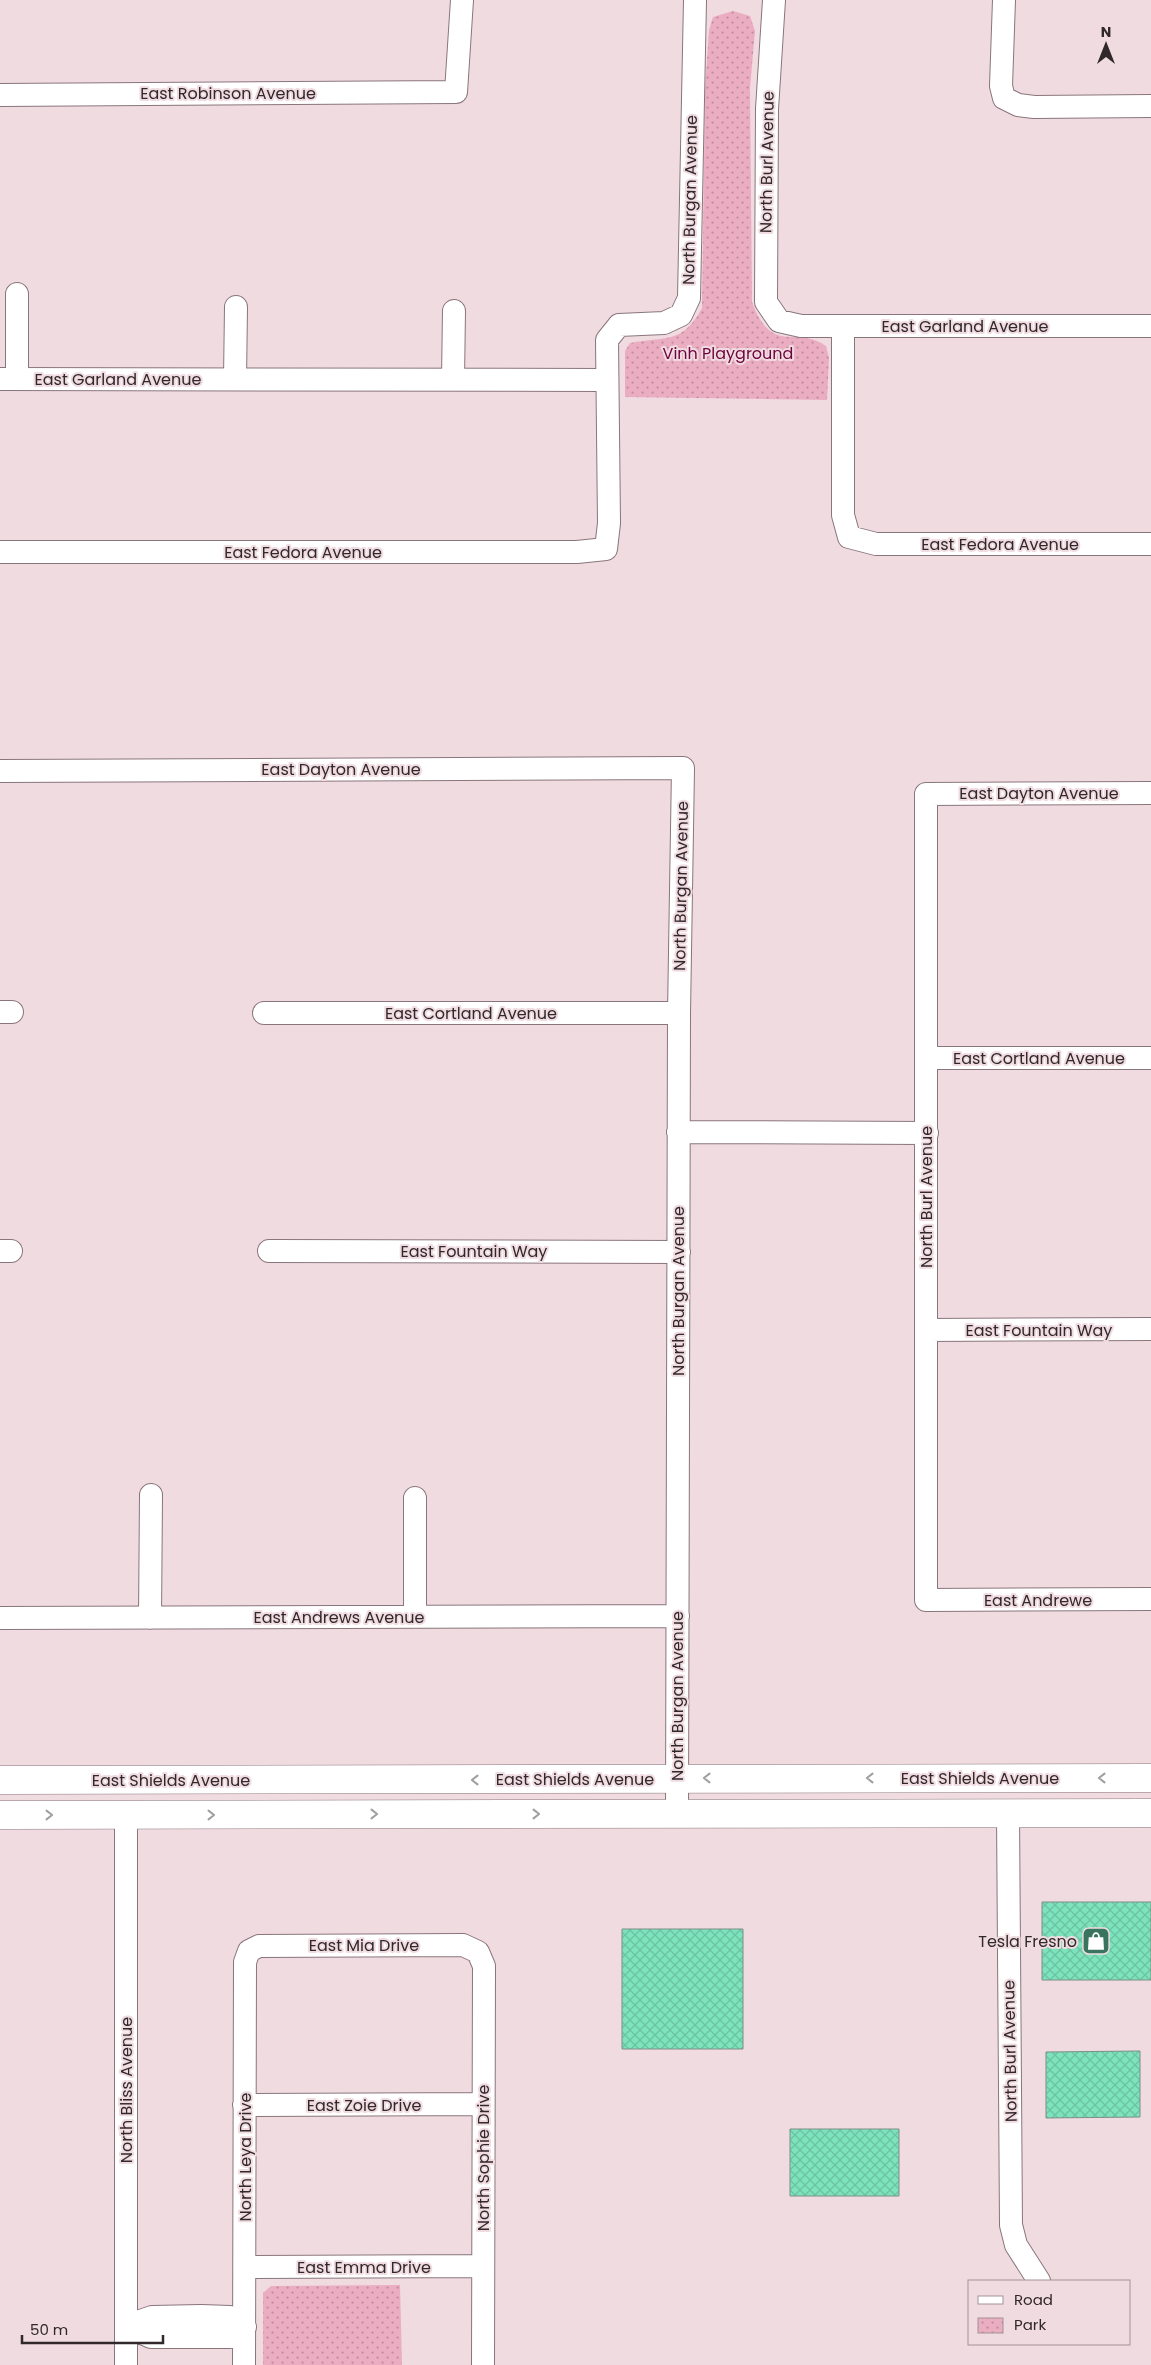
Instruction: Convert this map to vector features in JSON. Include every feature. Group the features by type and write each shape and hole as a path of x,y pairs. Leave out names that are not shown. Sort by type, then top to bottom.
{"main road":[{"name":"East Shields Avenue","path":"0,1780 1151,1778"},
{"path":"0,1796 34,1795 120,1780"},
{"path":"126,1815 127,1805 135,1796 297,1796 384,1780"},
{"path":"0,1815 1151,1813"}],"street":[{"name":"East Robinson Avenue","path":"0,94 456,92 462,0"},
{"name":"North Burgan Avenue","path":"606,549 609,522 607,340 619,325 664,323 681,315 689,298 695,0"},
{"name":"North Burl Avenue","path":"774,0 767,109 766,302 779,321"},
{"path":"1004,0 1001,86 1004,98 1018,105 1034,107 1151,106"},
{"path":"8,379 17,294"},
{"path":"235,379 236,307"},
{"path":"453,379 454,311"},
{"name":"East Garland Avenue","path":"779,321 801,326 1151,326"},
{"name":"East Fedora Avenue","path":"843,326 843,515 849,537 876,544 1151,544"},
{"name":"East Garland Avenue","path":"8,379 606,380"},
{"name":"East Fedora Avenue","path":"0,552 577,552 606,549"},
{"name":"North Burgan Avenue","path":"677,1814 678,1132 683,768"},
{"name":"East Dayton Avenue","path":"0,771 683,768"},
{"name":"East Dayton Avenue","path":"926,794 1151,793"},
{"name":"North Burl Avenue","path":"926,794 926,1600"},
{"name":"East Cortland Avenue","path":"264,1013 679,1013"},
{"name":"East Cortland Avenue","path":"926,1058 1151,1058"},
{"path":"678,1132 926,1133"},
{"name":"East Fountain Way","path":"268,1251 679,1252"},
{"name":"East Fountain Way","path":"926,1330 1151,1330"},
{"path":"150,1495 150,1618"},
{"path":"415,1498 415,1616"},
{"name":"East Andrewe","path":"926,1600 1151,1600"},
{"name":"East Andrews Avenue","path":"0,1618 678,1616"},
{"name":"North Burl Avenue","path":"1008,1813 1012,2226 1016,2245 1038,2280"},
{"name":"North Bliss Avenue","path":"126,1815 126,2365"},
{"name":"East Mia Drive","path":"249,1951 259,1946 463,1945 478,1952"},
{"name":"North Leya Drive","path":"244,2365 245,1962 249,1951"},
{"name":"North Sophie Drive","path":"478,1952 484,1966 482,2266 484,2365"},
{"name":"East Zoie Drive","path":"244,2105 483,2104"},
{"name":"East Emma Drive","path":"245,2267 482,2266"},
{"path":"126,2326 152,2317 183,2326 230,2317 244,2327"}],"green space":[{"name":"Vinh Playground","path":"733,11 750,16 755,31 750,88 752,302 760,319 768,329 776,334 815,340 826,346 829,358 827,400 625,397 625,351 630,343 672,337 687,328 695,320 702,308 705,90 709,30 713,17"},
{"path":"400,2285 402,2365 263,2365 263,2293 271,2286"}],"building":[{"name":"Tesla Fresno","path":"1042,1902 1151,1902 1151,1980 1042,1980"},
{"path":"622,1929 743,1929 743,2049 622,2049"},
{"path":"1140,2051 1140,2117 1046,2118 1046,2052"},
{"path":"790,2129 899,2129 899,2196 790,2196"}],"place":[{"name":"Tesla Fresno","path":"1096,1941"}]}
